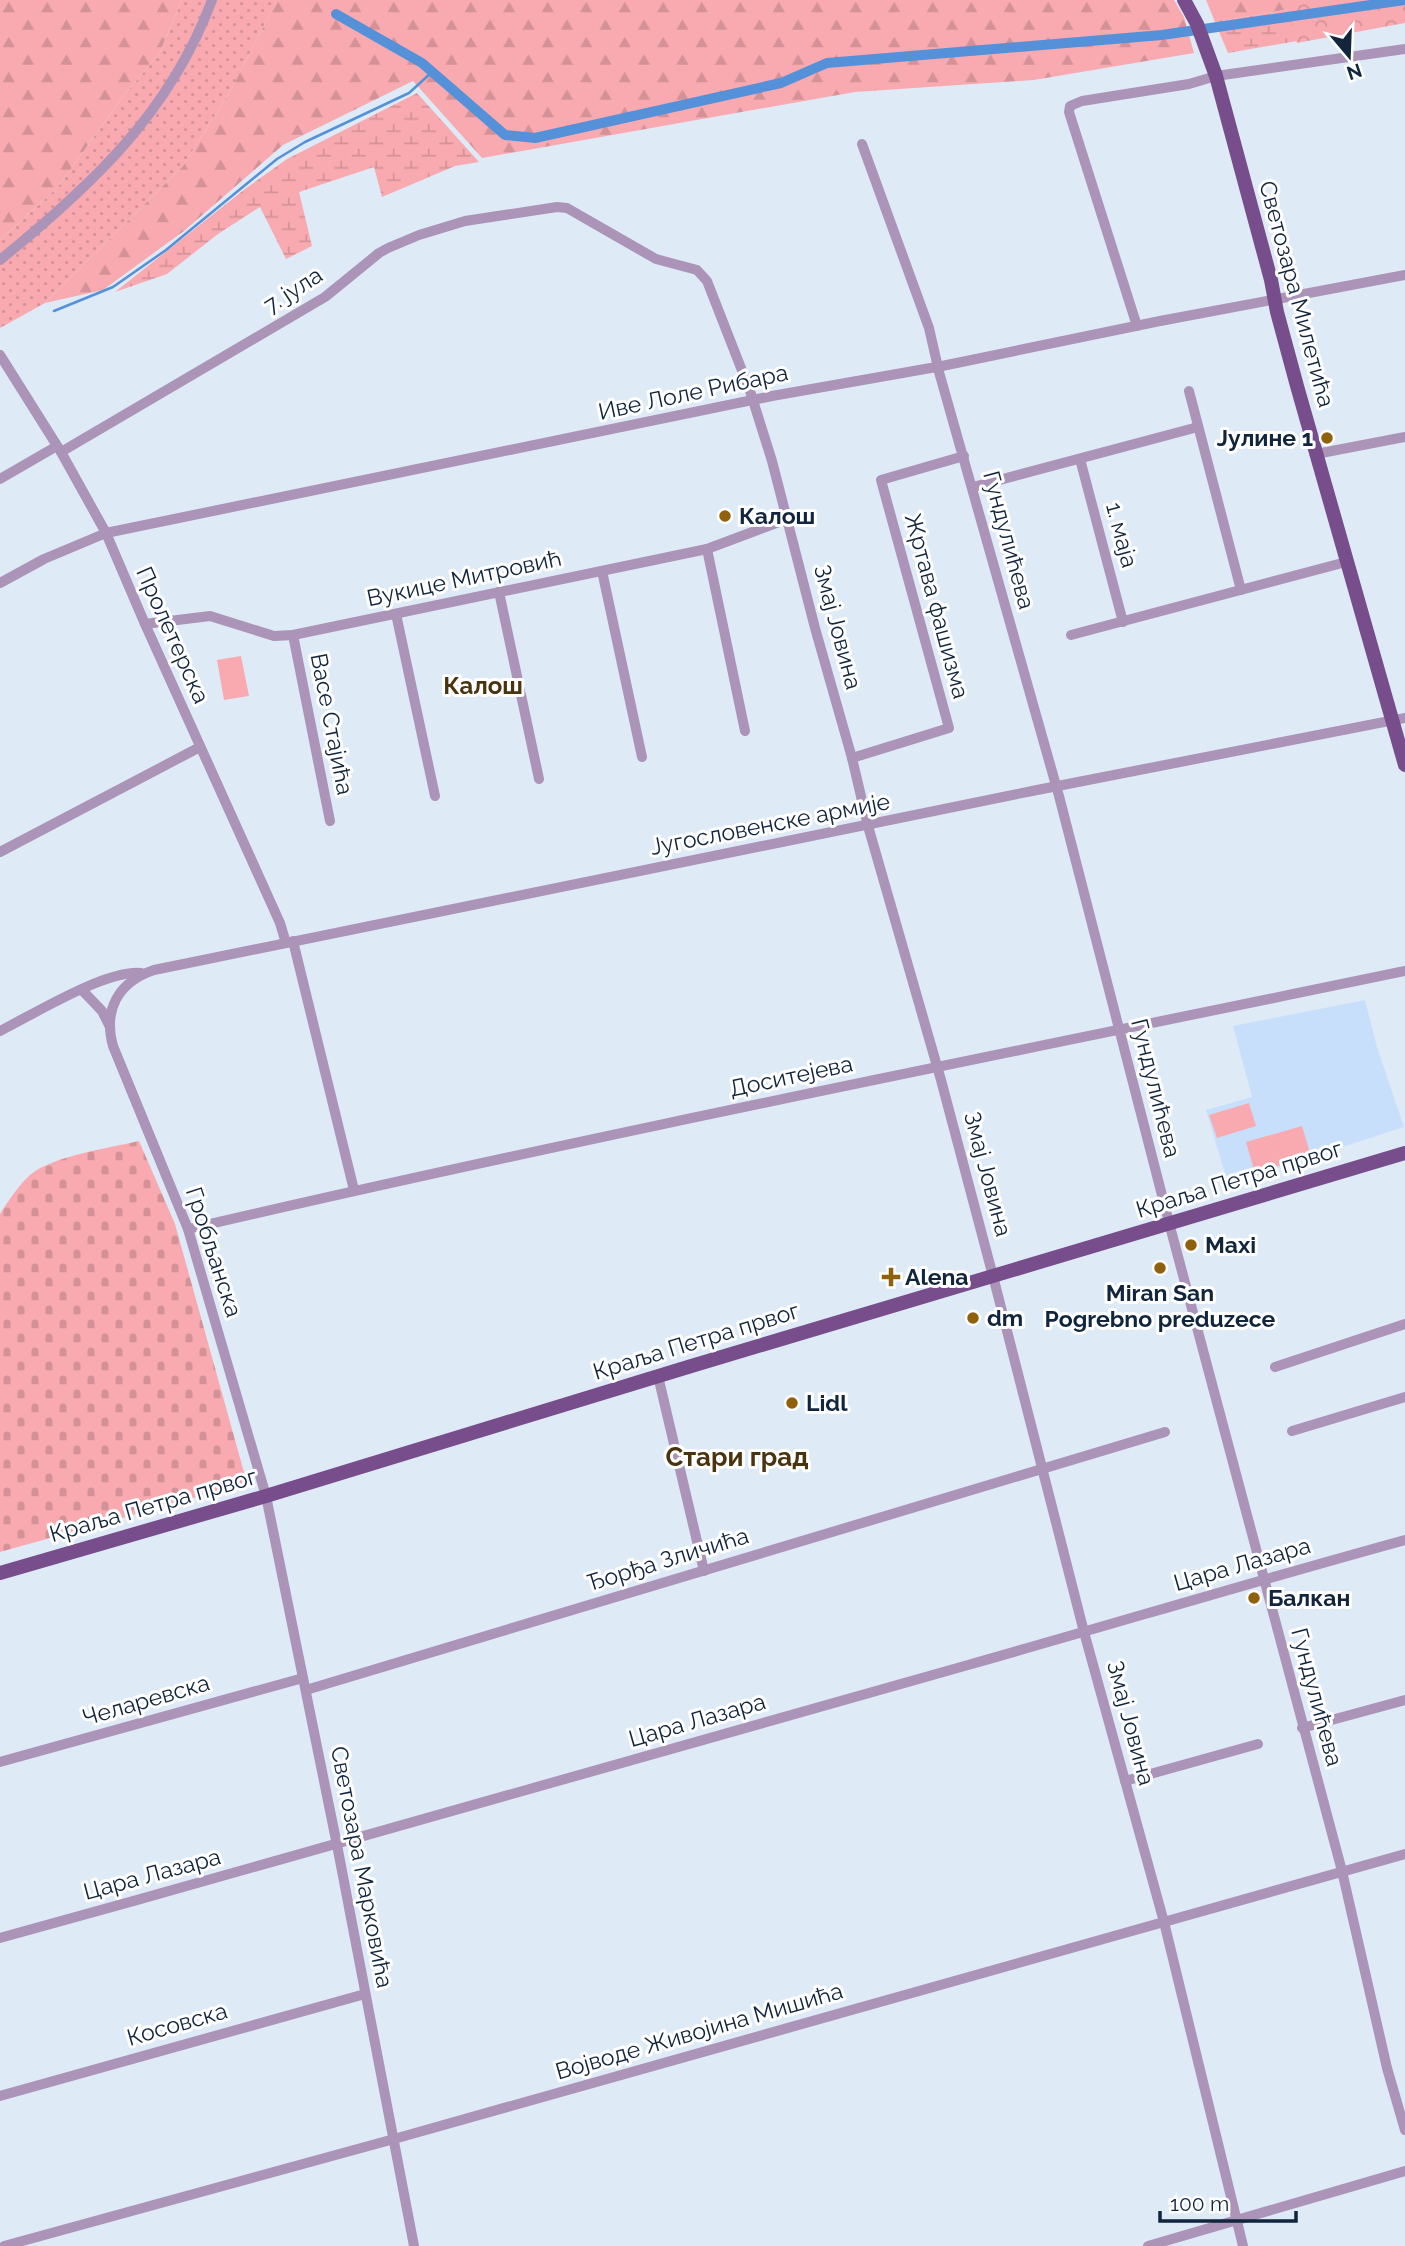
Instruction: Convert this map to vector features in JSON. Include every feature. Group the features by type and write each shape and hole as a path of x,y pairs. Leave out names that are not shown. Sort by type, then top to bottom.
{"main road":[{"name":"Светозара Милетића","path":"1184,0 1197,24 1216,76 1346,562 1399,720 1405,765"},
{"name":"Краља Петра првог","path":"0,1573 266,1496 1405,1153"}],"street":[{"path":"0,260 92,181 128,142 174,75 212,0"},
{"path":"1137,327 1084,162 1069,112 1070,106 1082,101 1189,84 1216,76 1405,49"},
{"name":"Гундулићева","path":"862,144 929,328 1056,786 1302,1728 1342,1871 1387,2068 1405,2130"},
{"name":"Змај Јовина","path":"562,207 574,211 656,259 697,270 704,276 710,285 753,401 788,519 868,826 937,1066 993,1276 1084,1632 1164,1922 1243,2246"},
{"name":"7. јула","path":"0,479 59,449 325,297 388,248 465,221 562,207"},
{"name":"Иве Лоле Рибара","path":"0,583 44,559 106,533 753,401 1405,275"},
{"name":"Пролетерска","path":"0,355 59,449 106,533 290,942 354,1191"},
{"path":"1189,391 1241,590"},
{"path":"973,487 1198,427"},
{"path":"1316,454 1405,436"},
{"name":"Жртава фашизма","path":"852,758 949,728 881,480 964,456"},
{"name":"1. маја","path":"1080,459 1123,622"},
{"name":"Вукице Митровић","path":"145,624 210,616 274,635 293,635 707,549 788,519"},
{"path":"707,549 745,731"},
{"path":"1072,635 1346,562"},
{"path":"602,571 642,757"},
{"path":"499,593 539,779"},
{"path":"396,614 435,796"},
{"name":"Васе Стајића","path":"293,635 330,821"},
{"name":"Југословенске армије","path":"0,1031 82,990 119,975 144,974 1056,786 1399,720"},
{"path":"0,852 200,747"},
{"name":"Доситејева","path":"188,1229 937,1066 1405,971"},
{"name":"Југословенске армије","path":"108,1025 114,1002 127,984 144,974"},
{"path":"82,990 102,1011 108,1025"},
{"name":"Гробљанска","path":"108,1025 113,1046 188,1229 266,1496"},
{"path":"1275,1367 1405,1324"},
{"path":"658,1377 704,1571"},
{"path":"1292,1431 1405,1397"},
{"name":"Ђорђа Зличића","path":"306,1690 1041,1467 1165,1432"},
{"name":"Светозара Марковића","path":"266,1496 414,2246"},
{"name":"Цара Лазара","path":"0,1938 337,1845 1264,1578 1405,1540"},
{"name":"Челаревска","path":"0,1762 303,1678"},
{"path":"1302,1728 1405,1700"},
{"path":"1125,1781 1258,1744"},
{"name":"Војводе Живојина Мишића","path":"4,2246 1405,1854"},
{"name":"Косовска","path":"0,2096 365,1994"},
{"path":"1148,2246 1168,2243 1405,2171"}],"shaded area":[{"path":"1365,1000 1377,1047 1404,1127 1228,1184 1206,1110 1252,1097 1233,1026"}],"green space":[{"path":"0,0 182,0 159,54 124,95 58,187 0,240"},
{"path":"182,0 277,0 232,88 183,166 45,303 0,328 0,240 58,187 124,95 159,54"},
{"path":"277,0 1174,0 1184,17 1194,53 1034,80 855,92 482,158 413,81 283,145 184,231 103,290 45,303 183,166 232,88"},
{"path":"1206,0 1342,0 1215,22"},
{"path":"1284,0 1405,0 1405,23 1297,43"},
{"path":"1342,0 1405,0 1405,22 1228,53 1215,22"},
{"path":"417,93 479,162 455,166 382,197 374,167 299,192 312,246 286,259 260,207 218,234 167,274 115,292 287,159"},
{"path":"241,656 249,696 224,700 217,660"},
{"path":"1249,1103 1256,1126 1217,1138 1209,1115"},
{"path":"1302,1126 1311,1156 1255,1173 1246,1142"},
{"path":"139,1141 175,1224 247,1483 0,1552 0,1214 22,1184 40,1168 67,1158"}],"waterway":[{"path":"336,14 422,63 505,135 535,138 781,83 827,63 1162,35 1405,0"},
{"path":"54,311 113,287 166,250 277,159 305,142 409,93 432,72"}],"place":[{"name":"Јулине 1","path":"1327,438"},
{"name":"Калош","path":"725,516"},
{"name":"Maxi","path":"1191,1245"},
{"name":"Miran San Pogrebno preduzece","path":"1160,1268"},
{"name":"Alena","path":"891,1277"},
{"name":"dm","path":"973,1318"},
{"name":"Lidl","path":"792,1403"},
{"name":"Балкан","path":"1254,1598"}],"district":[{"name":"Калош","path":"483,686"},
{"name":"Стари град","path":"737,1457"}]}
